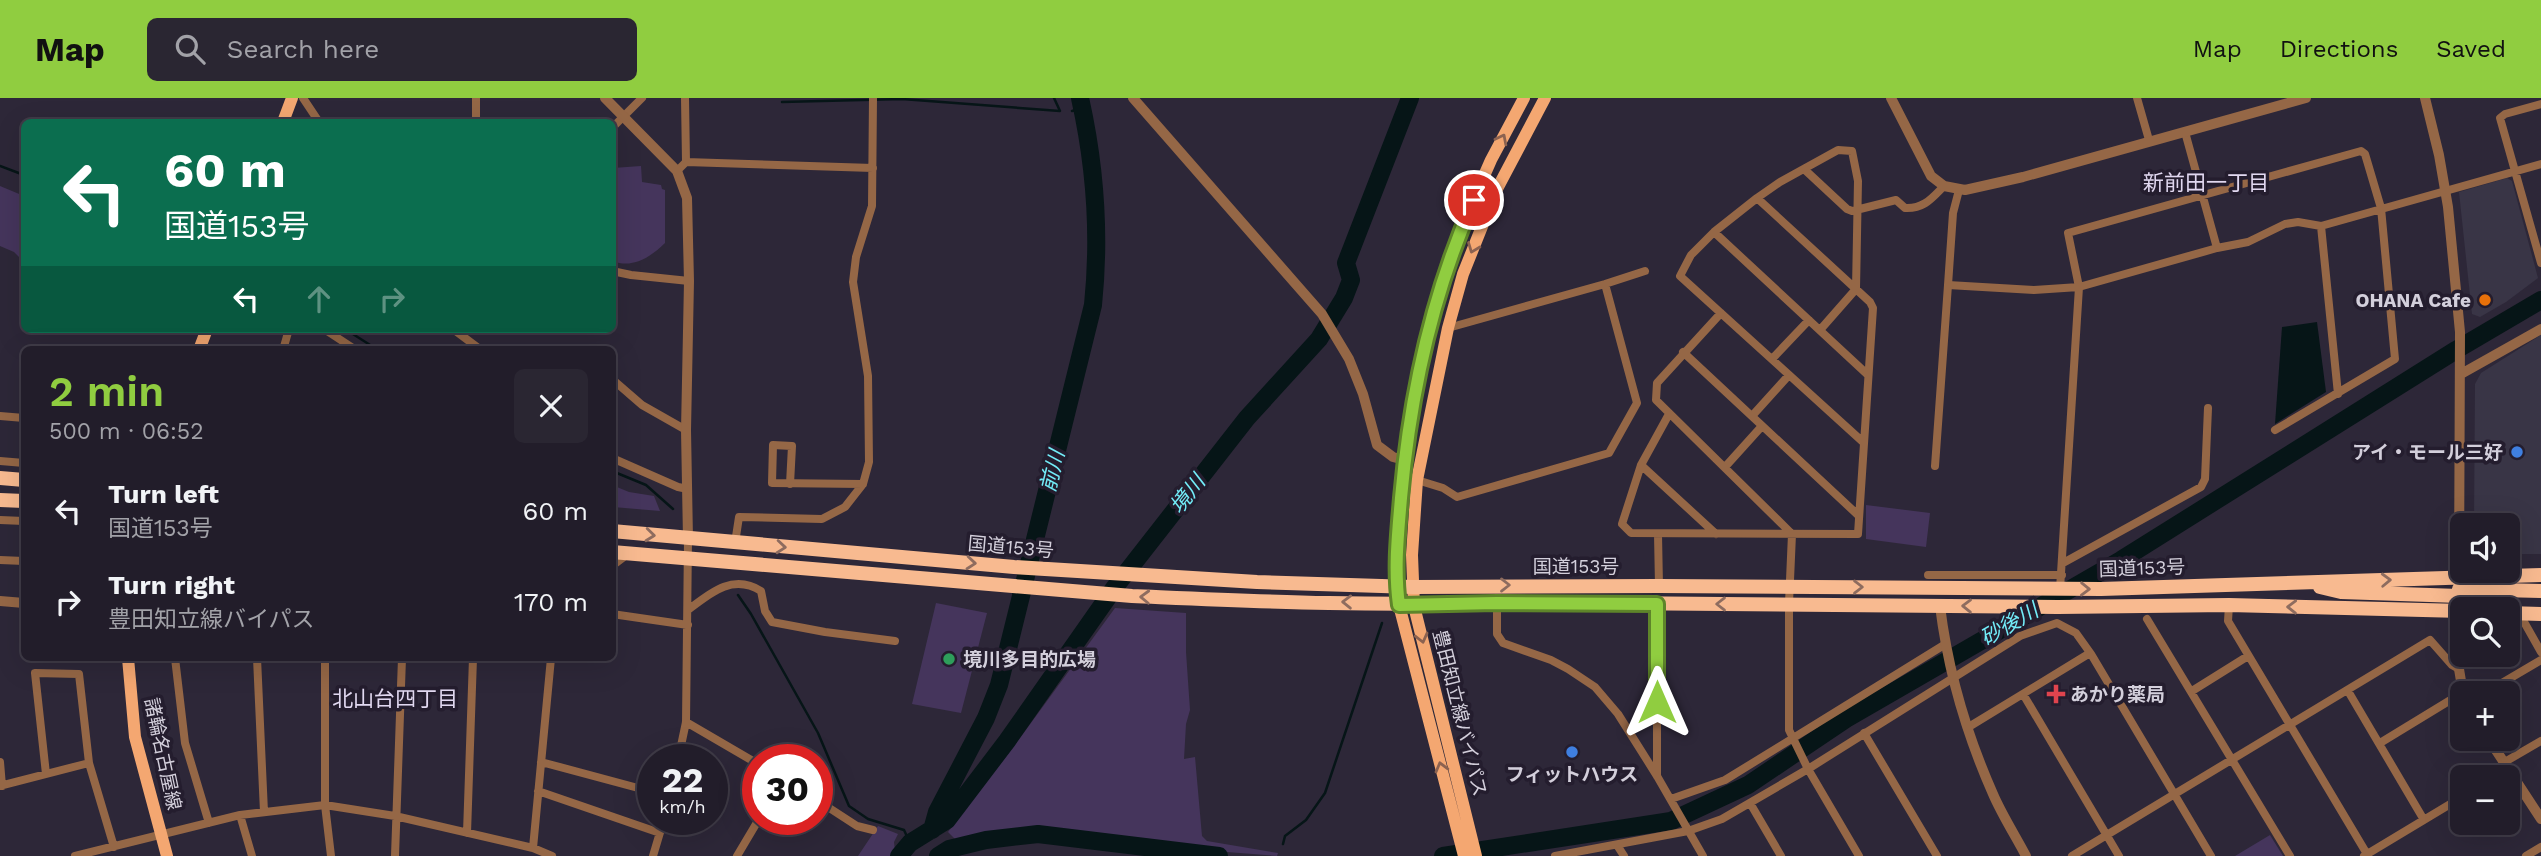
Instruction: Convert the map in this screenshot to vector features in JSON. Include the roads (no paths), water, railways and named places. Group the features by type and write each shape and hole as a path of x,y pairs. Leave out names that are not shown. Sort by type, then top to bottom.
{"highway":[{"path":"0,478 21,480"},
{"path":"0,500 21,501"},
{"name":"国道153号","path":"616,531 1014,567 1257,582 1413,587 2295,583 2342,592 2459,587"},
{"name":"国道153号","path":"616,552 1132,596 1213,600 1414,606 1497,603 2058,607 2230,605 2450,611"},
{"path":"2459,587 2541,575"},
{"path":"2459,587 2541,591"},
{"path":"2520,613 2541,614"}],"main road":[{"path":"284,119 292,98"},
{"name":"豊田知立線バイパス","path":"1476,856 1465,835 1399,605 1396,557 1410,415 1426,344 1447,269 1491,160 1524,98"},
{"name":"豊田知立線バイパス","path":"1464,856 1465,835 1414,606 1417,480 1448,328 1463,274 1496,189 1545,98"},
{"name":"諸輪名古屋線","path":"128,661 135,737 167,856"}],"street":[{"path":"303,98 317,119"},
{"path":"476,98 476,119"},
{"path":"605,98 677,170 687,198 689,281 685,430 688,625 686,722 681,744"},
{"path":"616,124 642,98"},
{"path":"685,98 686,162"},
{"path":"735,543 739,517 822,519 845,507 863,484 869,462 868,376 852,282 856,257 872,206 873,98"},
{"path":"1133,98 1322,314 1341,344 1363,394 1377,445 1393,457 1404,460"},
{"path":"1891,98 1927,170 1937,182 1959,190 2023,177 2306,98"},
{"path":"2137,98 2149,140"},
{"path":"2425,98 2445,190 2455,267 2460,374 2459,597"},
{"path":"2541,104 2505,114 2500,118 2541,263"},
{"path":"2185,132 2217,248"},
{"path":"1820,330 1856,289 1858,181 1852,151 1838,150 1757,198 1714,232 1691,255 1680,276 1863,442"},
{"path":"1928,575 2061,582 2080,287 2068,233 2359,150 2365,154 2381,208 2395,359 2275,430"},
{"path":"677,170 686,162 873,168"},
{"path":"1948,285 2034,290 2080,287 2217,248 2248,242 2285,224 2298,222 2321,226 2541,163"},
{"path":"1804,169 1847,209 1858,211 1896,200 1905,208 1920,207 1944,186"},
{"path":"1935,467 1953,213 1959,190"},
{"path":"1669,414 1641,465 1622,524 1631,533 1858,534 1873,308 1870,302 1757,198"},
{"path":"2321,226 2338,394"},
{"path":"1714,232 1868,375"},
{"path":"1448,328 1605,285 1645,271"},
{"path":"616,272 689,281"},
{"path":"1417,480 1443,488 1453,497 1457,497 1609,453 1637,403 1605,285"},
{"path":"1721,313 1657,383 1656,400 1793,534 1789,603 1789,730 1808,769 1859,856"},
{"path":"1772,359 1809,320"},
{"path":"2460,374 2541,329"},
{"path":"330,333 350,346"},
{"path":"458,333 476,346"},
{"path":"1683,352 1859,516"},
{"path":"1752,416 1789,375"},
{"path":"616,382 642,405 685,430"},
{"path":"2063,563 2201,487 2205,479 2208,408"},
{"path":"0,416 21,418"},
{"path":"1725,467 1762,426"},
{"path":"790,484 792,446 773,445 772,482 790,484 863,484"},
{"path":"616,460 688,489"},
{"path":"0,461 21,463"},
{"path":"1641,465 1716,534"},
{"path":"0,520 21,521"},
{"path":"1658,534 1659,586"},
{"path":"616,563 629,553"},
{"path":"0,560 21,561"},
{"path":"688,610 716,588 726,584 748,585 761,591 765,611 772,622 895,641"},
{"path":"0,601 21,603"},
{"path":"1497,603 1497,634 1503,643 1551,660 1595,687 1618,714 1703,856"},
{"path":"1657,604 1657,776"},
{"path":"2230,605 2228,621 2365,855 2450,804"},
{"path":"1940,606 1951,678 1967,728 1993,795 2026,856"},
{"path":"2057,623 2058,607"},
{"path":"616,615 688,625"},
{"path":"2147,619 2290,856"},
{"path":"2520,622 2541,652"},
{"path":"1555,856 1617,845 1721,819 1808,769 2020,636 2057,623 2076,632 2090,653 2211,856"},
{"path":"2072,856 2430,640 2452,665 2459,669 2460,681"},
{"path":"1672,801 1725,780 1944,645"},
{"path":"1967,728 2090,653"},
{"path":"2192,691 2248,656"},
{"path":"2505,681 2541,660"},
{"path":"175,661 185,743 209,823"},
{"path":"257,661 264,812"},
{"path":"325,661 325,805 331,856"},
{"path":"395,856 402,661"},
{"path":"467,833 473,661"},
{"path":"533,848 551,661"},
{"path":"46,775 35,673 79,674 89,763 114,847"},
{"path":"2348,691 2424,820"},
{"path":"2023,694 2119,856"},
{"path":"2380,743 2450,700"},
{"path":"686,722 742,755"},
{"path":"1864,733 1937,856"},
{"path":"2508,765 2541,741"},
{"path":"0,762 1,786 89,763"},
{"path":"541,762 637,788"},
{"path":"2520,789 2541,819"},
{"path":"538,790 637,825"},
{"path":"1750,803 1781,856"},
{"path":"78,856 240,815 325,805 395,816 533,848 552,856"},
{"path":"833,810 857,826 873,830"},
{"path":"240,815 252,856"},
{"path":"653,856 659,835"},
{"path":"737,856 750,835"},
{"path":"1617,845 1624,856"},
{"path":"2526,856 2541,847"}],"waterway":[{"path":"782,102 902,99 1060,111 1054,98"},
{"name":"前川","path":"932,830 937,812 986,718 999,685 1093,305 1095,201 1080,98"},
{"name":"境川","path":"899,856 910,843 947,820 1007,741 1115,587 1247,418 1319,339 1344,298 1351,280 1346,263 1410,98"},
{"path":"1072,111 1082,108"},
{"path":"0,166 21,174"},
{"name":"砂後川","path":"1443,856 1671,821 1748,785 1846,719 2121,560 2456,350 2541,300"},
{"path":"351,333 372,346"},
{"path":"616,473 646,485 673,509"},
{"path":"738,595 818,733 849,806 868,819 904,830 910,843"},
{"path":"1283,844 1285,836 1306,820 1325,793 1382,623"},
{"name":"砂後川","path":"938,856 949,849 986,840 1038,834 1219,856"}],"place":[{"name":"OHANA Cafe","path":"2485,300"},
{"name":"アイ・モール三好","path":"2517,452"},
{"name":"境川多目的広場","path":"949,659"},
{"name":"あかり薬局","path":"2056,694"},
{"name":"フィットハウス","path":"1572,752"}],"district":[{"name":"新前田一丁目","path":"2206,182"},
{"name":"北山台四丁目","path":"395,698"}]}
